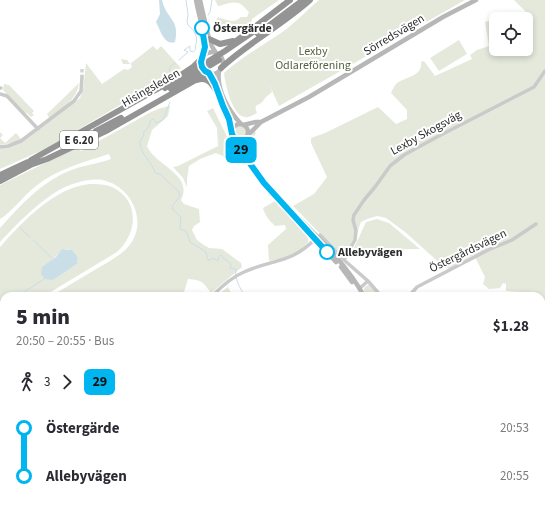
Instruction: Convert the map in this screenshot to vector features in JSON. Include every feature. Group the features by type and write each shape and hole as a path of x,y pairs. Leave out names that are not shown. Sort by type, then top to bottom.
{"highway":[{"path":"216,54 290,0"},
{"name":"Hisingsleden","path":"257,32 298,0"},
{"name":"Hisingsleden","path":"0,181 32,162 124,114 257,32 303,0"},
{"path":"220,69 237,54 310,0"},
{"path":"209,39 216,43 224,44 236,40"},
{"path":"32,162 175,79 193,67 203,57"},
{"path":"32,162 47,159 108,130 208,73"},
{"path":"192,82 205,79 212,84 218,94"},
{"name":"Hisingsleden","path":"0,175 32,162"}],"street":[{"path":"196,0 204,34 205,47 202,67 215,84 229,119 232,134 244,157 264,183 342,263 361,292"},
{"path":"200,0 210,45 222,60 219,82 226,102 231,113 247,130 247,136 241,140 234,138"},
{"name":"Sörredsvägen","path":"247,136 261,122 309,97 443,17 476,0"},
{"path":"203,57 209,53 216,54"},
{"path":"208,73 214,73 220,69"},
{"name":"Lexby Skogsväg","path":"344,260 355,242 356,231 353,219 356,211 376,187 390,166 404,155 534,87 545,71"},
{"path":"0,147 17,143 74,101 81,92 82,76"},
{"path":"0,94 7,96 38,129"},
{"name":"Sörredsvägen","path":"242,125 261,122"},
{"path":"232,131 235,126 242,125"},
{"path":"241,140 249,163"},
{"name":"Östergårdsvägen","path":"413,292 417,287 489,249 512,240 536,224"},
{"path":"318,237 331,247 377,292"},
{"path":"217,292 239,274 294,256 305,250 318,237"},
{"path":"358,288 368,282"},
{"path":"358,288 360,292"}],"green space":[{"path":"215,0 279,0 252,19 251,25 236,31 220,26 216,20 218,17 233,21 241,17 247,17 249,12 237,3 218,6"},
{"name":"Lexby Odlareförening","path":"319,0 465,0 279,106 269,84 272,92 256,106 257,113 248,117 240,115 236,111 230,98 224,73 244,57 286,29"},
{"path":"514,0 545,0 545,292 506,291 506,284 503,283 500,288 489,289 483,284 485,277 474,255 449,269 443,266 405,232 386,218 377,216 361,222 351,248 344,258 293,206 314,194 327,177 311,143 311,138 325,133 378,107 396,124 407,119 407,110 391,93 396,84 416,74 421,67 421,62 424,61 435,76 472,59 470,55 477,50 489,46 489,56 533,56 533,12 526,12"},
{"path":"489,21 489,46 485,22"},
{"path":"459,40 467,54 439,71 430,58"},
{"path":"153,46 157,50 161,46 181,68 45,149 0,169 0,149 22,142 80,98 83,90 86,63 102,84 124,69 128,70 132,67 130,64"},
{"path":"121,59 127,60 130,64 123,64"},
{"path":"79,83 78,89 72,99 49,118 47,114"},
{"path":"4,84 9,85 34,111 32,113 34,115 31,117 25,113 3,90"},
{"path":"170,106 168,116 152,130 147,146 151,153 172,171 182,183 184,191 181,200 184,204 199,209 200,222 194,226 192,230 197,240 209,248 222,249 241,263 242,267 212,292 210,292 202,282 188,279 184,292 58,292 114,259 128,247 134,238 137,229 135,209 131,200 124,192 116,185 106,181 91,180 80,182 55,192 45,199 25,216 0,242 0,228 23,203 40,188 69,171 111,159 109,154 71,167 44,180 0,219 0,185 76,148 81,151 151,112"},
{"path":"213,108 234,151 233,157 225,157 216,153 200,159 189,166 187,187 183,178 173,167 178,166 218,146 217,128 207,111"},
{"path":"242,126 245,127 245,137 238,138 235,137 234,130 235,127"},
{"path":"255,131 256,133 249,147 251,157 257,168 275,191 313,229 285,204 264,181 250,159 247,144"},
{"path":"16,133 21,139 16,142 0,145 0,138 5,143"},
{"path":"90,184 112,187 121,193 128,200 133,217 129,236 124,244 117,252 51,292 0,292 0,247 18,227 40,207 64,192","holes":["63,249 68,249 78,258 77,264 53,280 51,261"]},
{"path":"275,201 306,232 308,242 294,254 269,261 268,245 286,229 285,225 275,226 264,211 263,208"},
{"path":"377,219 389,223 420,249 353,250 366,222"},
{"path":"370,285 376,292 364,292 364,288"},
{"path":"228,287 230,292 221,292"}],"water":[{"path":"159,0 162,0 164,7 176,28 175,42 171,43 165,39 156,22 160,14"},
{"path":"62,249 72,250 78,258 77,264 53,280 45,279 41,274 42,267 56,257"}],"waterway":[{"path":"179,60 188,52 184,50 190,46 190,51 193,52 196,49 195,47 197,41 196,35 187,22 188,14 186,0"},
{"path":"208,15 212,0"},
{"path":"169,73 170,67 175,63"},
{"path":"170,102 163,120 156,123 153,119 150,121 145,132 143,132 144,135 140,141 142,150 155,173 160,174 179,192 180,196 173,205 172,209 181,217 180,229 186,231 190,242 206,252 208,260 213,258 218,261 219,256 221,255 231,264 230,268 236,269 239,286 243,292"},
{"path":"20,228 30,237"},
{"path":"33,240 53,259"},
{"path":"24,292 44,279"}],"tunnel":[{"path":"82,69 82,77"}],"bus line":[{"name":"29","path":"202,28 205,47 204,56 201,62 202,67 209,73 217,88 231,125 232,134 244,157 264,183 295,215 327,252"}],"place":[{"name":"Östergärde","path":"202,28"},
{"name":"Allebyvägen","path":"327,252"}]}
